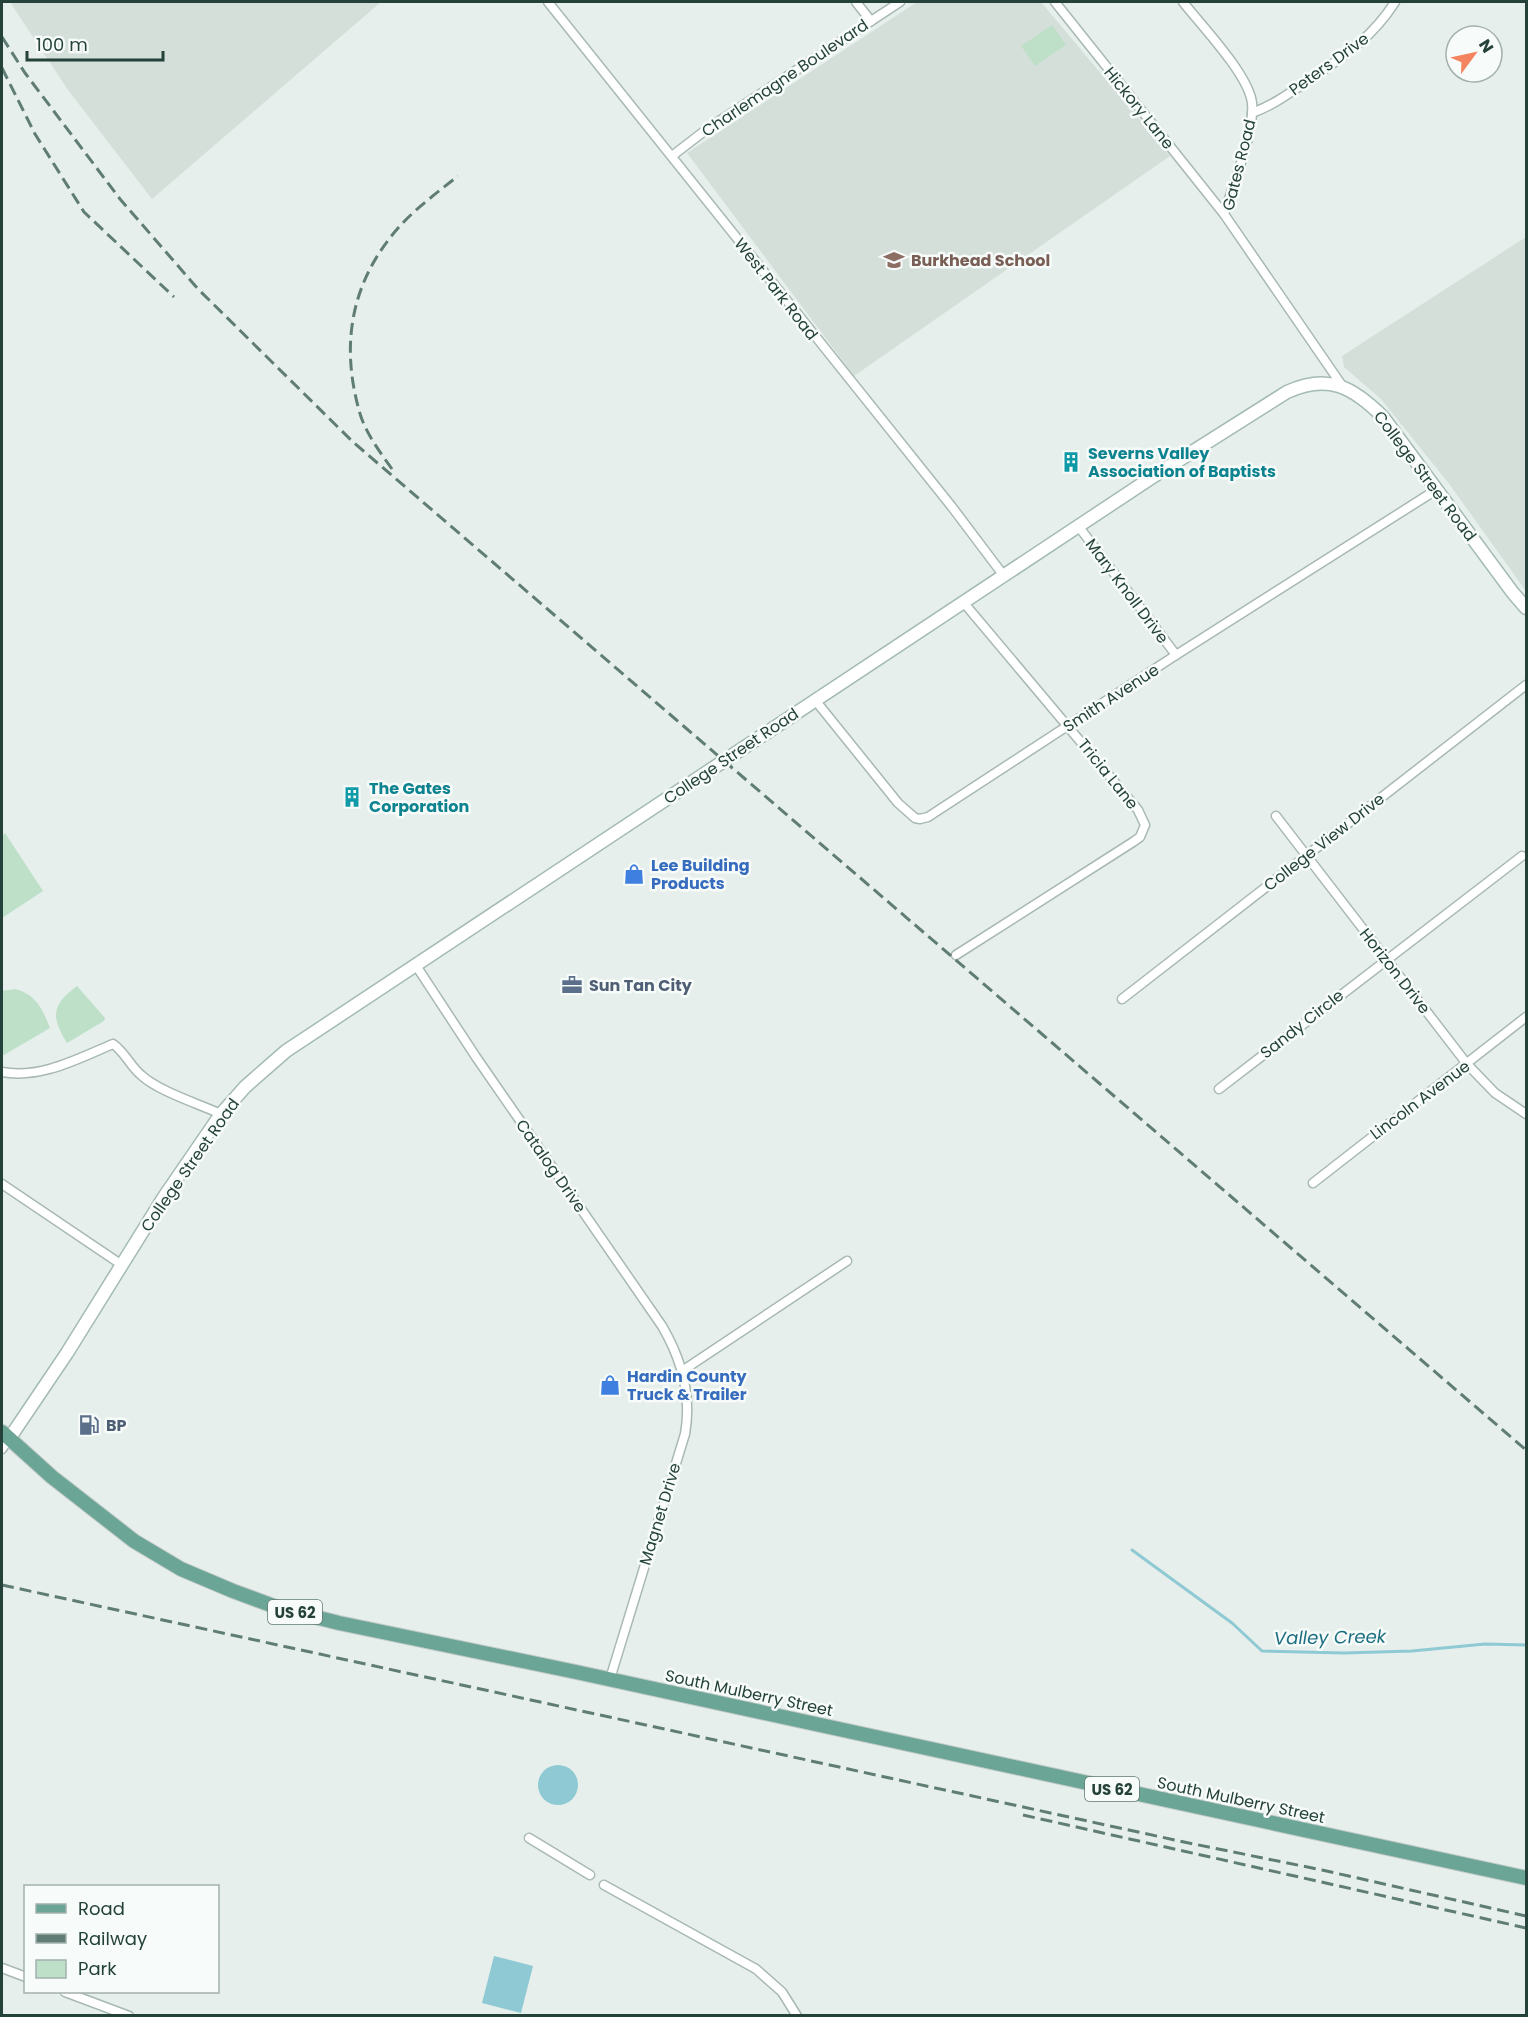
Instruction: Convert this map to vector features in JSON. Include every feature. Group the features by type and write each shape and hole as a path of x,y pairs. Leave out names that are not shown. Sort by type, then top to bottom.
{"main road":[{"name":"South Mulberry Street","path":"4,1440 134,1541 181,1569 279,1608 339,1623 610,1679 1527,1878"}],"street":[{"name":"West Park Road","path":"548,2 828,356 952,507 1004,576"},
{"path":"856,2 872,21"},
{"name":"Charlemagne Boulevard","path":"672,156 707,129 900,2"},
{"name":"Hickory Lane","path":"1055,2 1224,214"},
{"name":"Gates Road","path":"1183,2 1244,81 1252,102 1251,125 1224,214 1343,387"},
{"name":"Peters Drive","path":"1252,113 1275,103 1354,49 1371,34 1395,2"},
{"name":"College Street Road","path":"4,1440 67,1353 164,1197 221,1114 245,1088 286,1051 1154,476 1287,392 1301,386 1319,383 1343,387 1369,402 1383,417 1513,593 1527,608"},
{"name":"Smith Avenue","path":"814,700 898,803 909,814 920,819 928,817 1176,655 1436,490"},
{"name":"Mary Knoll Drive","path":"1078,527 1176,655"},
{"name":"Tricia Lane","path":"956,955 1133,842 1144,831 1145,825 1138,810 964,603"},
{"name":"College View Drive","path":"1122,999 1527,685"},
{"name":"Horizon Drive","path":"1276,816 1467,1064 1495,1094 1527,1114"},
{"name":"Sandy Circle","path":"1219,1089 1522,856"},
{"name":"Catalog Drive","path":"415,964 476,1058 662,1326 675,1350 682,1371"},
{"name":"Lincoln Avenue","path":"1313,1183 1527,1017"},
{"path":"2,1072 24,1074 48,1070 113,1044 121,1049 142,1077 169,1092 221,1114"},
{"path":"2,1184 122,1264"},
{"path":"682,1371 847,1261"},
{"name":"Magnet Drive","path":"610,1679 685,1434 688,1413 682,1371"},
{"path":"529,1838 590,1875"},
{"path":"604,1884 756,1969 782,1992 797,2016"},
{"path":"2,1968 24,1976"},
{"path":"68,1993 129,2016"}],"shaded area":[{"path":"10,2 381,2 152,199 68,90"},
{"name":"Burkhead School","path":"917,2 1041,2 1170,156 854,376 687,153"},
{"path":"1526,237 1526,591 1450,485 1381,399 1344,367 1342,356"}],"green space":[{"path":"1052,25 1066,45 1035,66 1021,46"},
{"path":"5,833 43,891 2,918 2,836"},
{"path":"77,986 105,1018 104,1021 67,1043 58,1026 56,1012 62,999"},
{"path":"15,989 33,999 41,1009 50,1028 4,1055 2,1054 2,991"}],"water":[{"path":"558,1765 566,1766 572,1771 577,1777 577,1793 572,1799 566,1804 558,1805 550,1804 544,1799 539,1793 538,1785 539,1777 544,1771 550,1766"},
{"path":"494,1956 533,1966 521,2013 482,2003"}],"waterway":[{"name":"Valley Creek","path":"1132,1550 1232,1623 1262,1651 1344,1653 1412,1651 1485,1644 1526,1645"}],"railway":[{"path":"2,37 25,73 120,199 198,289 353,442 1526,1450"},
{"path":"2,68 35,134 84,212 174,297"},
{"path":"392,469 368,433 359,410 353,385 351,360 354,313 370,268 383,247 413,213 458,176"},
{"path":"2,1585 1526,1916"},
{"path":"1023,1815 1526,1928"}],"place":[{"name":"Burkhead School","path":"894,260"},
{"name":"Severns Valley Association of Baptists","path":"1071,462"},
{"name":"The Gates Corporation","path":"352,797"},
{"name":"Lee Building Products","path":"634,874"},
{"name":"Sun Tan City","path":"572,985"},
{"name":"Hardin County Truck & Trailer","path":"610,1385"},
{"name":"BP","path":"89,1425"}]}
